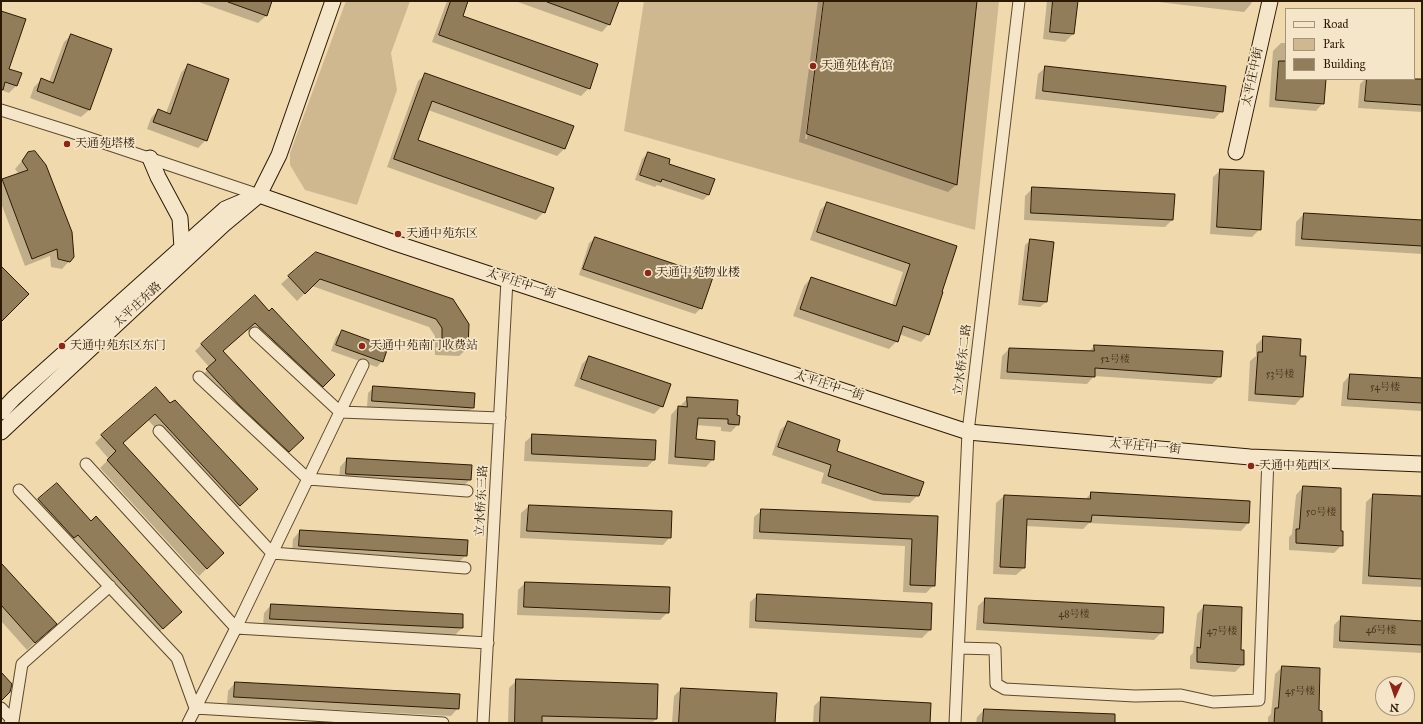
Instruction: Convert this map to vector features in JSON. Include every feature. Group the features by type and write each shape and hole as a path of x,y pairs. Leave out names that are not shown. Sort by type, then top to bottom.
{"street":[{"name":"太平庄东路","path":"1,432 223,225 259,195 279,155 333,1"},
{"name":"立水桥东二路","path":"955,723 968,432 1019,1"},
{"name":"太平庄中街","path":"1236,152 1270,1"},
{"path":"1,110 259,195"},
{"path":"150,158 158,177 180,218 182,248"},
{"name":"太平庄东路","path":"1,412 20,393 225,209 259,195"},
{"name":"太平庄中一街","path":"259,195 395,243 968,432 1250,456 1422,464"},
{"name":"立水桥东三路","path":"483,723 507,280"},
{"path":"255,333 340,412 500,418"},
{"path":"188,723 236,628 363,365"},
{"path":"199,377 308,479 467,491"},
{"path":"159,431 272,553 465,568"},
{"path":"959,648 995,649 996,684 1005,689 1135,696 1181,695 1212,702 1259,700 1268,457"},
{"path":"86,464 236,628 488,643"},
{"path":"19,490 177,658 195,708"},
{"path":"12,722 22,664 110,586"},
{"path":"1,708 12,722"},
{"path":"195,708 443,723"}],"green space":[{"path":"346,1 410,1 391,53 397,90 357,205 305,190 290,165 290,153"},
{"name":"天通苑体育馆","path":"644,1 999,1 975,230 624,131"}],"building":[{"path":"228,1 272,1 267,16"},
{"path":"451,1 468,1 463,16 598,64 590,89 439,35"},
{"path":"547,1 619,1 610,25"},
{"path":"824,1 977,1 957,185 807,134"},
{"path":"1053,1 1078,1 1074,34 1050,32"},
{"path":"1,11 26,19 9,69 22,73 17,86 5,82 3,90 1,89"},
{"path":"71,34 112,49 90,110 37,91 41,78 53,83"},
{"path":"1279,61 1285,61 1285,80 1326,80 1324,104 1276,100"},
{"path":"188,64 229,79 207,141 153,122 158,109 170,114"},
{"path":"1045,66 1226,86 1223,112 1043,91"},
{"path":"425,73 574,126 565,149 432,101 418,140 554,188 545,213 394,159"},
{"path":"1422,79 1422,105 1365,101 1367,80"},
{"path":"35,151 46,165 72,232 74,257 70,262 58,259 57,249 32,259 2,179 28,170 22,161 28,152"},
{"path":"648,152 670,159 669,164 715,179 709,195 662,179 661,182 640,175"},
{"path":"1220,169 1264,171 1261,230 1217,227"},
{"path":"1032,187 1175,194 1173,220 1031,213"},
{"path":"827,202 957,246 929,335 903,326 898,342 800,309 811,277 896,306 910,264 817,232"},
{"path":"1304,213 1422,220 1422,246 1302,239"},
{"name":"天通中苑物业楼","path":"595,237 713,277 702,309 583,269"},
{"path":"1030,239 1054,242 1047,302 1023,300"},
{"path":"316,252 453,299 469,324 468,349 442,348 442,328 436,319 320,279 305,294 288,276"},
{"path":"1,266 29,294 1,322"},
{"path":"255,295 269,311 272,308 335,375 323,387 255,323 223,351 304,438 289,452 240,406 206,369 216,360 201,344"},
{"name":"天通中苑南门收费站","path":"342,330 388,347 383,362 336,345"},
{"path":"1263,336 1301,339 1300,356 1306,356 1303,397 1255,394 1258,352 1262,352"},
{"path":"1094,345 1223,351 1221,377 1095,368 1095,377 1007,372 1009,348 1094,351"},
{"path":"589,356 671,384 663,407 581,379"},
{"path":"1350,374 1422,378 1422,403 1348,399"},
{"path":"373,386 475,393 474,408 372,401"},
{"path":"156,387 170,403 175,400 258,489 240,506 155,414 123,443 224,553 207,569 107,460 116,451 101,435"},
{"path":"687,397 738,400 737,415 740,416 739,425 728,424 728,419 698,418 696,439 715,441 714,460 675,457 678,406 687,407"},
{"path":"788,421 840,440 837,451 924,482 919,496 882,494 828,476 831,465 778,447"},
{"path":"532,434 656,440 655,460 532,454"},
{"path":"347,458 472,465 471,480 346,474"},
{"path":"57,483 91,521 96,516 182,612 163,629 78,535 74,538 38,499"},
{"path":"1303,486 1341,488 1341,531 1343,531 1343,546 1296,543 1296,529 1299,529"},
{"path":"1091,492 1250,501 1249,523 1092,515 1091,522 1027,519 1025,568 1000,567 1004,495 1090,499"},
{"path":"1373,494 1422,496 1422,579 1369,576"},
{"path":"529,505 672,511 671,538 527,531"},
{"path":"761,509 938,516 935,586 910,585 912,539 760,532"},
{"path":"300,530 468,540 467,556 299,546"},
{"path":"1,563 57,624 35,643 1,605"},
{"path":"525,582 670,587 669,613 524,607"},
{"path":"757,594 932,603 931,630 756,621"},
{"path":"985,598 1164,607 1163,633 984,623"},
{"path":"271,604 463,614 463,628 270,619"},
{"path":"1204,605 1242,607 1241,650 1244,650 1244,665 1197,662 1197,647 1200,648"},
{"path":"1341,616 1422,621 1422,645 1340,641"},
{"path":"1282,666 1320,668 1319,710 1322,711 1322,723 1274,723 1275,708 1278,708"},
{"path":"1,672 12,684 10,692 1,701"},
{"path":"516,679 658,684 657,719 542,716 542,723 515,723"},
{"path":"235,682 460,694 459,709 234,697"},
{"path":"681,688 777,693 775,723 679,723"},
{"path":"821,697 931,703 930,723 820,723"},
{"path":"984,709 1115,714 1115,723 983,723"}],"place":[{"name":"天通苑体育馆","path":"813,66"},
{"name":"天通苑塔楼","path":"67,144"},
{"name":"天通中苑东区","path":"398,234"},
{"name":"天通中苑物业楼","path":"648,273"},
{"name":"天通中苑东区东门","path":"62,346"},
{"name":"天通中苑南门收费站","path":"362,346"},
{"name":"天通中苑西区","path":"1251,466"}]}
